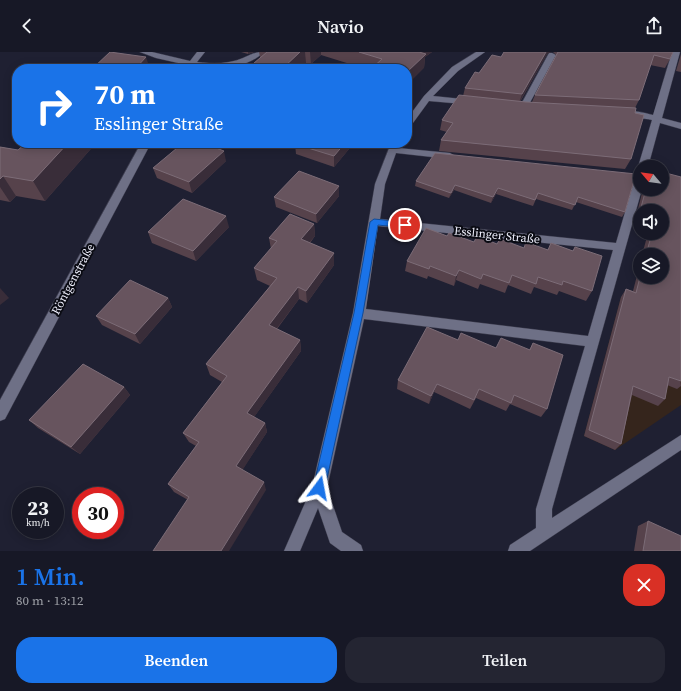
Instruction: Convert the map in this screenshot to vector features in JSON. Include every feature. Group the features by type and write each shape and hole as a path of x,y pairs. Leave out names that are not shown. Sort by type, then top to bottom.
{"street":[{"path":"144,52 180,64"},
{"path":"191,64 200,52"},
{"path":"235,64 252,58 260,52"},
{"path":"412,118 427,98 455,69 481,52"},
{"path":"645,160 673,75 676,52"},
{"path":"523,108 552,55"},
{"path":"427,98 478,103"},
{"path":"620,114 642,115 681,126"},
{"name":"Röntgenstraße","path":"0,414 143,148"},
{"path":"292,551 319,488 359,313 380,184 393,148"},
{"path":"406,148 462,157"},
{"path":"544,532 544,509 620,247 633,193"},
{"name":"Esslinger Straße","path":"374,222 620,247"},
{"path":"359,313 593,342"},
{"path":"516,551 681,442"},
{"path":"319,488 336,537 355,551"}],"shaded area":[{"path":"621,297 681,318 681,405 615,450 584,436"}],"building":[{"path":"110,52 146,57 140,64 97,64"},
{"path":"267,52 300,52 287,64 253,64"},
{"path":"359,52 419,52 426,54 412,67 412,64 376,64 382,59"},
{"path":"504,52 546,52 522,94 465,88 475,72 479,73 492,55 501,57"},
{"path":"558,52 673,52 670,59 654,55 639,100 535,95"},
{"path":"459,95 526,102 636,108 635,113 644,115 631,159 441,140 453,123 442,120"},
{"path":"0,147 18,150 20,148 63,148 33,181 3,176 0,179"},
{"path":"177,148 216,148 224,151 189,182 153,168"},
{"path":"308,148 341,148 334,156"},
{"path":"435,153 633,174 633,184 625,212 578,197 575,205 538,193 535,200 498,188 493,197 455,185 451,193 416,181"},
{"path":"299,171 339,186 316,214 274,197"},
{"path":"669,174 681,177 681,381 669,377 665,399 633,386 621,444 589,430 626,289 636,293 638,284 669,284 669,248 648,248 650,240 669,240 669,204 642,204 644,196 669,196"},
{"path":"183,199 226,216 193,251 148,232"},
{"path":"290,214 314,224 301,239 334,253 306,291 298,287 269,325 300,340 247,413 265,423 236,466 264,482 221,551 153,551 189,497 168,484 199,442 183,433 227,376 206,364 277,278 254,268 277,241 269,238"},
{"path":"426,228 447,236 449,233 474,242 477,236 497,244 500,239 524,248 526,242 548,250 551,243 573,251 575,247 602,256 592,291 563,281 562,285 538,277 536,284 512,275 509,283 483,274 481,279 459,270 456,276 430,266 429,269 407,261"},
{"path":"130,280 168,298 135,334 96,316"},
{"path":"427,327 458,340 461,333 496,348 501,338 530,350 533,343 563,355 547,409 514,395 511,403 479,389 474,400 437,384 431,396 398,380"},
{"path":"83,364 124,387 71,447 29,420"},
{"path":"648,521 681,536 681,551 643,551"}],"route":[{"path":"319,488 359,313 374,222 405,225"}]}
